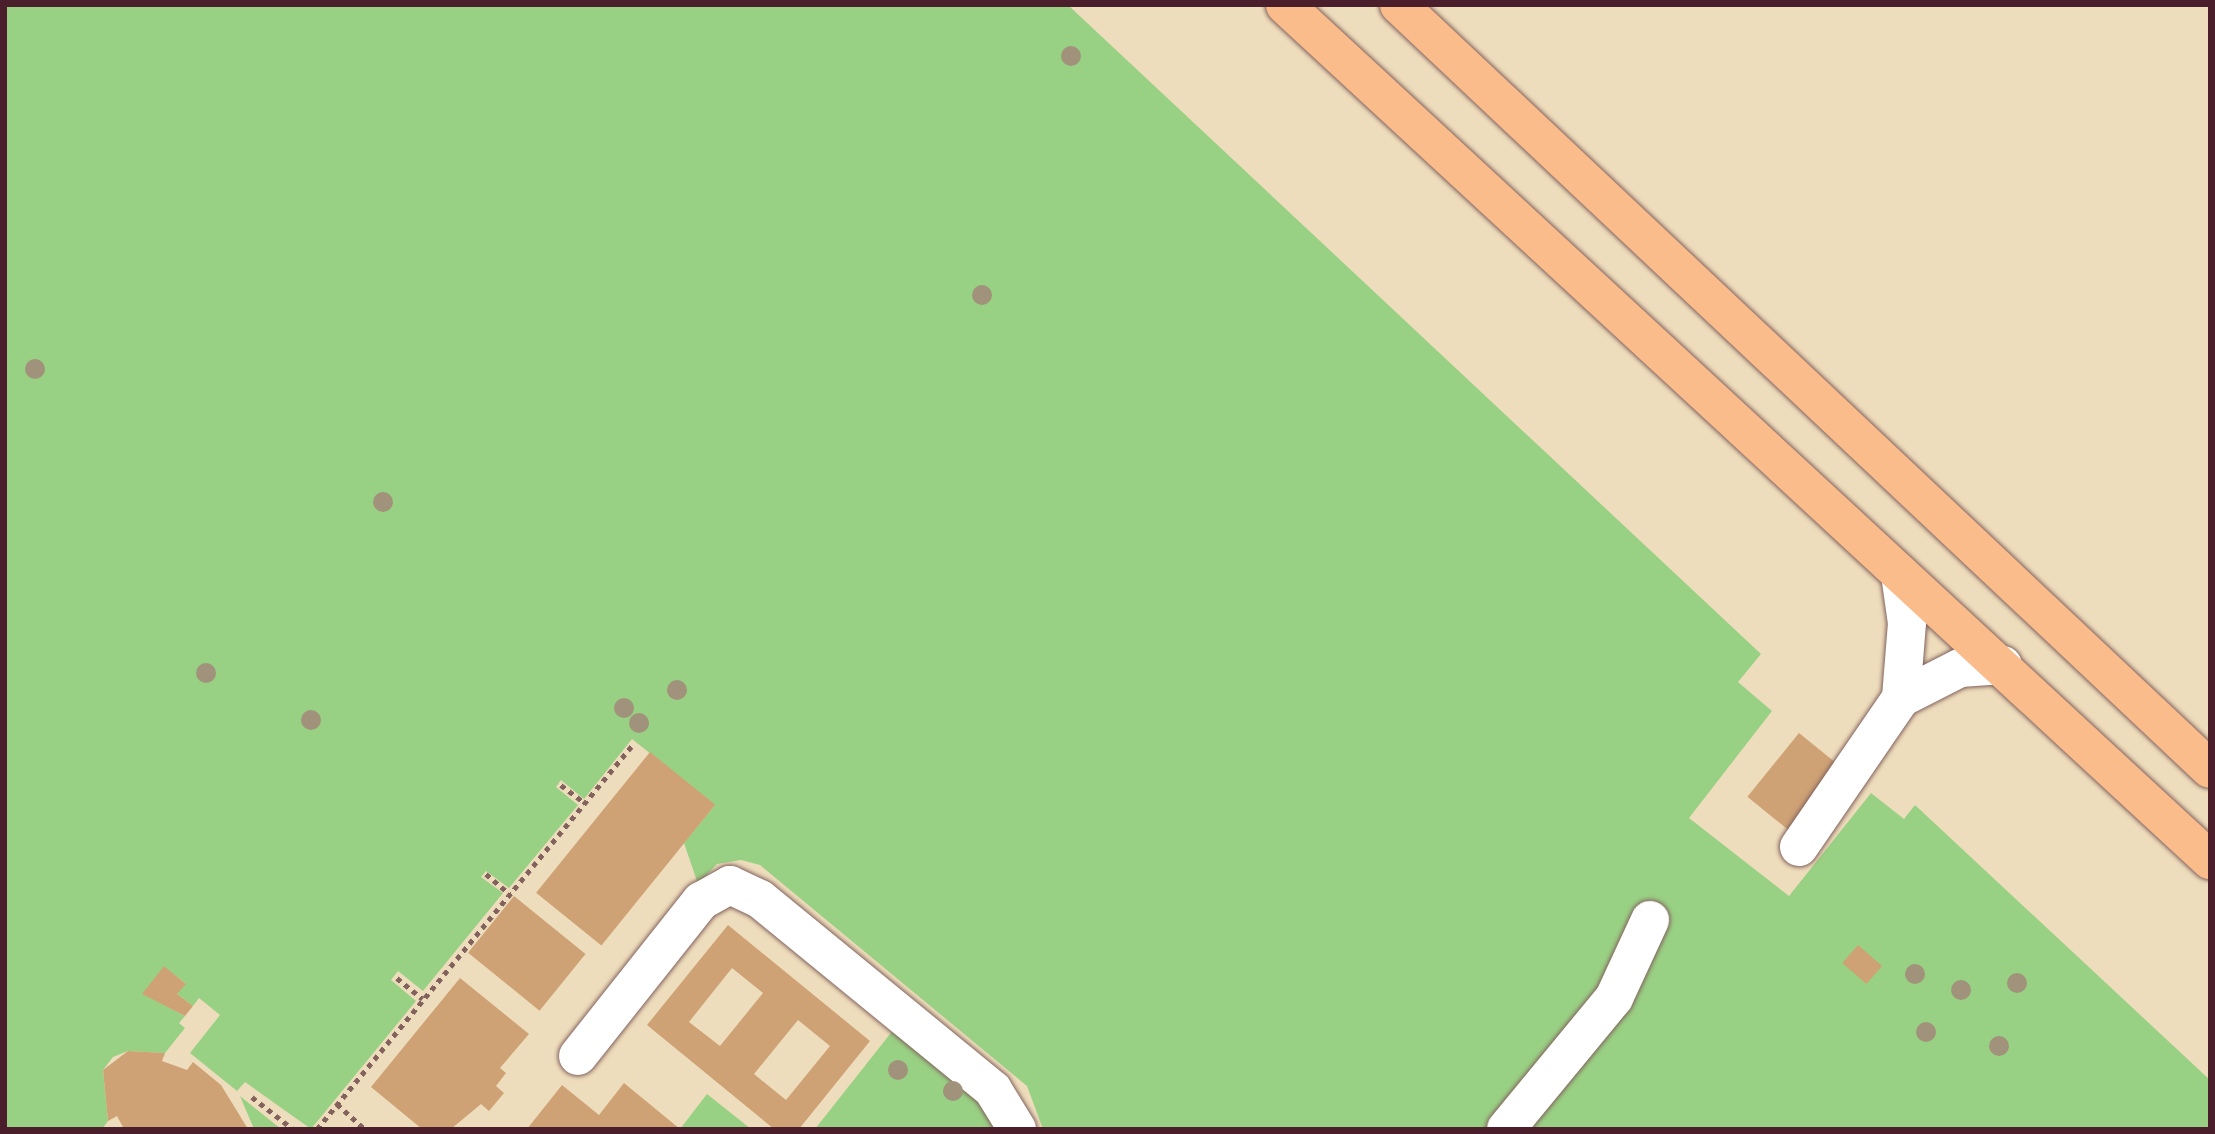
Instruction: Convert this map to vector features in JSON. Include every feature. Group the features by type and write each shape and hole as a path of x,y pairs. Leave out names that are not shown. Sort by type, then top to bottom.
{"highway":[{"path":"1285,5 2210,860"},
{"path":"1399,5 2210,769"}],"lane":[{"path":"1900,574 1907,623 1901,698"},
{"path":"1800,846 1901,698 1960,668 2003,666"},
{"path":"578,1056 701,901 730,886 760,899 993,1090 1017,1129"},
{"path":"1506,1129 1614,998 1650,920"}],"path":[{"path":"317,1129 632,746"},
{"path":"561,785 585,803"},
{"path":"486,874 510,894"},
{"path":"397,978 423,999"},
{"path":"252,1097 293,1129"},
{"path":"337,1104 365,1129"}],"green space":[{"path":"5,5 1068,5 1761,654 1738,682 1772,711 1689,818 1789,896 1871,793 1904,819 1915,805 2210,1080 2210,1129 1043,1129 1027,1086 760,865 741,860 717,864 698,884 684,843 715,805 632,739 584,799 561,780 556,787 578,805 509,888 486,871 481,877 503,893 423,991 398,971 391,980 416,1001 311,1129 245,1082 237,1091 190,1053 220,1015 199,998 193,1006 177,994 185,983 164,967 143,994 185,1016 179,1023 185,1028 165,1053 128,1051 113,1057 103,1070 108,1121 102,1129 5,1129"},
{"path":"894,1029 991,1110 1002,1129 815,1129"},
{"path":"707,1094 751,1129 680,1129"},
{"path":"240,1096 281,1129 254,1129"}],"building":[{"path":"1799,733 1841,767 1789,831 1747,797"},
{"path":"650,752 715,805 601,946 536,893"},
{"path":"514,896 585,954 540,1011 468,953"},
{"path":"728,925 870,1041 799,1129 774,1129 647,1025","holes":["732,968 763,993 720,1046 689,1022","798,1020 830,1046 786,1100 754,1074"]},
{"path":"1858,945 1882,966 1866,984 1842,963"},
{"path":"164,966 186,984 177,994 193,1006 185,1016 142,994"},
{"path":"460,978 529,1034 500,1068 506,1073 496,1086 504,1093 489,1111 481,1104 451,1129 422,1129 371,1087"},
{"path":"128,1051 165,1053 162,1061 187,1070 193,1062 221,1085 248,1129 124,1129 117,1116 108,1121 103,1070"},
{"path":"624,1083 680,1129 527,1129 562,1085 599,1115"}]}
